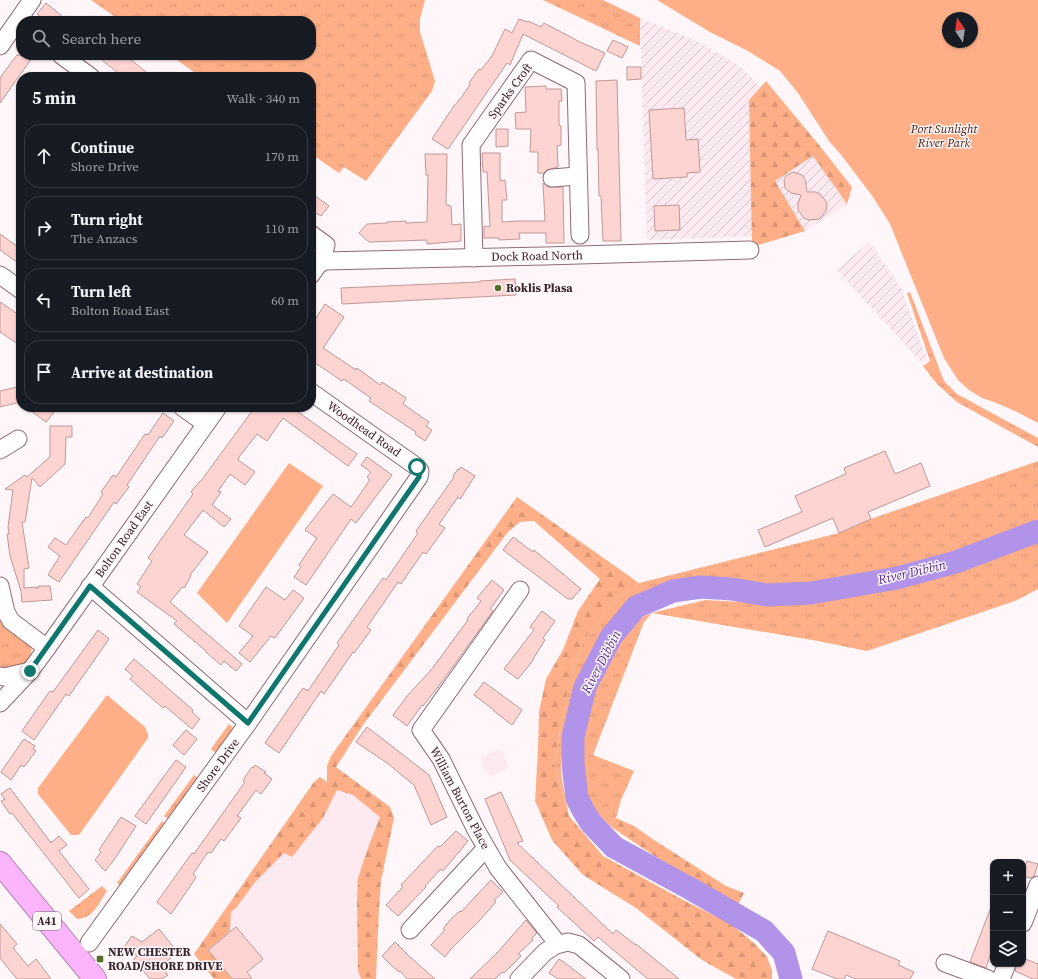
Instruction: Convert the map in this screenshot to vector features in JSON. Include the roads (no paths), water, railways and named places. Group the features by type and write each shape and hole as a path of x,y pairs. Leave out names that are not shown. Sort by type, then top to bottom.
{"highway":[{"name":"A41","path":"0,863 95,979"}],"street":[{"path":"23,16 32,0"},
{"path":"0,46 16,27"},
{"path":"68,60 84,72"},
{"name":"Sparks Croft","path":"474,258 472,145 531,60 576,83 577,176 580,235"},
{"path":"552,178 577,176"},
{"path":"316,241 325,253 316,268"},
{"name":"Dock Road North","path":"325,253 474,258 750,250"},
{"path":"0,275 16,286"},
{"name":"Woodhead Road","path":"316,396 417,467"},
{"path":"189,412 206,424"},
{"name":"Bolton Road East","path":"0,703 30,671 47,648 214,412"},
{"path":"0,450 18,439"},
{"name":"Shore Drive","path":"89,943 248,723 419,477 420,471 417,467"},
{"path":"0,586 6,612 10,621 47,648"},
{"path":"90,586 248,723"},
{"name":"William Burton Place","path":"520,590 422,730 441,759 486,848 498,868 558,944"},
{"path":"0,676 4,677 30,671"},
{"path":"410,930 486,848"},
{"path":"1026,911 1031,892"},
{"path":"519,979 545,952 558,944 568,942 579,945 621,979"},
{"path":"945,963 988,979"},
{"path":"1001,979 1006,967"}],"waterway":[{"name":"River Dibbin","path":"791,979 784,953 764,931 614,847 591,823 583,810 577,798 573,764 573,737 585,687 611,637 636,607 673,591 701,587 731,589 767,595 811,593 897,578 956,562 1038,531"}],"place":[{"name":"Roklis Plasa","path":"498,288"},
{"name":"NEW CHESTER ROAD/SHORE DRIVE","path":"100,959"}],"park label":[{"name":"Port Sunlight River Park","path":"944,136"}]}
